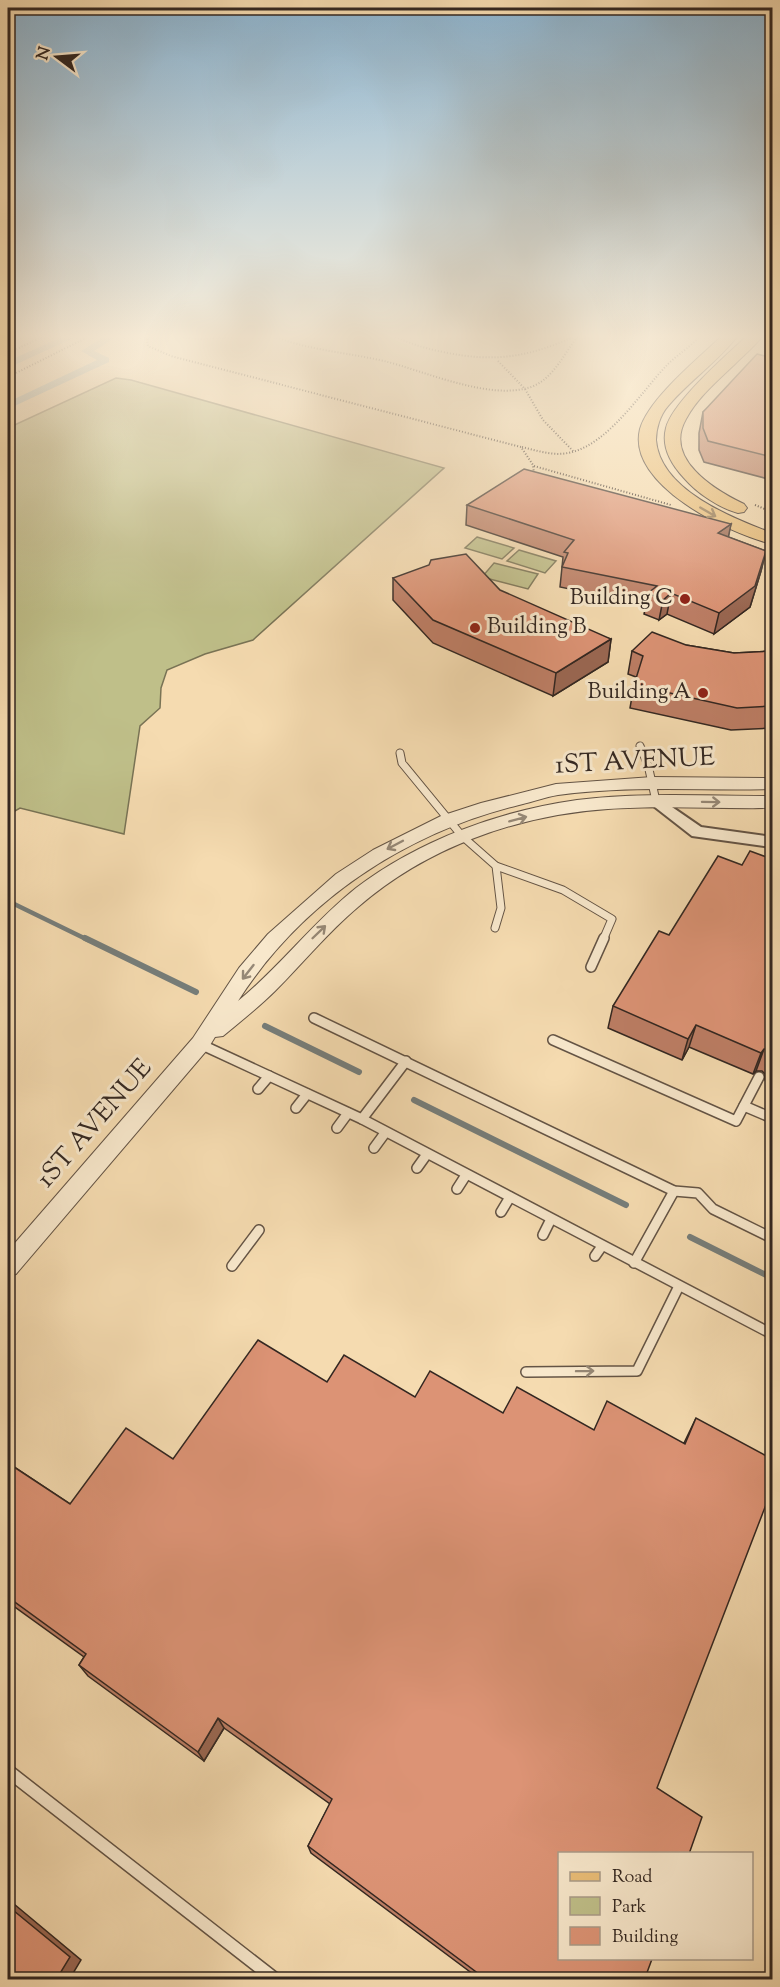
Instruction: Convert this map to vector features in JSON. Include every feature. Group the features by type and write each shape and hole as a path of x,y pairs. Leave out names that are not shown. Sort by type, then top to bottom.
{"main road":[{"path":"647,427 648,446 654,464 674,488 706,511 772,539"},
{"path":"674,427 674,448 687,472 713,495 744,512 772,523"}],"street":[{"name":"1ST AVENUE","path":"8,1267 200,1044 246,973 312,904 342,878 378,854 447,820 487,807 556,790 652,783 772,784"},
{"name":"1ST AVENUE","path":"200,1044 268,987 307,944 364,891 396,870 462,836 565,808 656,801 772,802"},
{"path":"656,801 697,832 772,842"}],"lane":[{"path":"640,746 648,765 656,801"},
{"path":"400,753 402,763 447,820 496,866 562,890 612,920 591,967"},
{"path":"495,928 501,908 496,866"},
{"path":"314,1018 674,1191 698,1193 713,1209 772,1238"},
{"path":"553,1040 736,1121 759,1077"},
{"path":"200,1044 362,1119 772,1334"},
{"path":"362,1119 406,1061"},
{"path":"258,1089 268,1076"},
{"path":"296,1108 307,1094"},
{"path":"744,1106 772,1118"},
{"path":"337,1128 348,1113"},
{"path":"374,1148 385,1133"},
{"path":"417,1168 427,1154"},
{"path":"457,1190 466,1175"},
{"path":"634,1263 674,1191"},
{"path":"501,1212 510,1197"},
{"path":"543,1234 551,1219"},
{"path":"232,1266 260,1230"},
{"path":"595,1256 602,1246"},
{"path":"526,1372 637,1371 679,1286"},
{"path":"8,1771 276,1980"}],"path":[{"path":"441,427 550,454 574,452 588,445 611,427"},
{"path":"550,427 574,452"},
{"path":"522,448 533,465 534,479"},
{"path":"533,465 680,508"},
{"path":"753,504 772,512"}],"green space":[{"path":"297,427 444,468 253,640 205,654 167,670 161,688 160,708 140,726 124,834 20,808 8,815 8,428"},
{"path":"477,537 514,548 502,559 465,548"},
{"path":"519,550 556,561 545,573 507,561"},
{"path":"494,563 538,574 528,589 482,577"}],"building":[{"path":"772,427 772,457 708,441 703,428"},
{"path":"524,469 731,524 718,533 766,551 755,586 719,613 671,593 663,600 648,593 657,586 562,567 568,553 564,552 574,540 467,505"},
{"path":"466,554 500,590 611,639 556,673 433,620 393,578 429,565 431,560"},
{"path":"652,632 686,645 734,653 772,651 772,706 737,708 634,685 643,656 632,651"},
{"path":"750,851 772,859 772,1052 770,1049 764,1049 761,1053 696,1025 688,1039 613,1006 659,931 669,935 718,856 742,865"},
{"path":"258,1340 327,1382 344,1355 415,1397 430,1371 503,1413 517,1387 594,1430 607,1401 685,1444 696,1418 772,1459 772,1489 657,1788 702,1817 690,1852 558,1852 558,1960 652,1960 645,1978 648,1980 487,1980 308,1846 332,1799 218,1718 198,1752 79,1665 86,1654 8,1597 8,1463 70,1504 126,1428 173,1459"},
{"path":"8,1906 70,1957 56,1980 8,1980"}],"waterway":[{"path":"8,901 88,940"},
{"path":"85,938 196,992"},
{"path":"265,1026 359,1072"},
{"path":"414,1100 626,1205"},
{"path":"690,1237 772,1278"}],"place":[{"name":"Building C","path":"685,599"},
{"name":"Building B","path":"475,628"},
{"name":"Building A","path":"703,693"}]}
